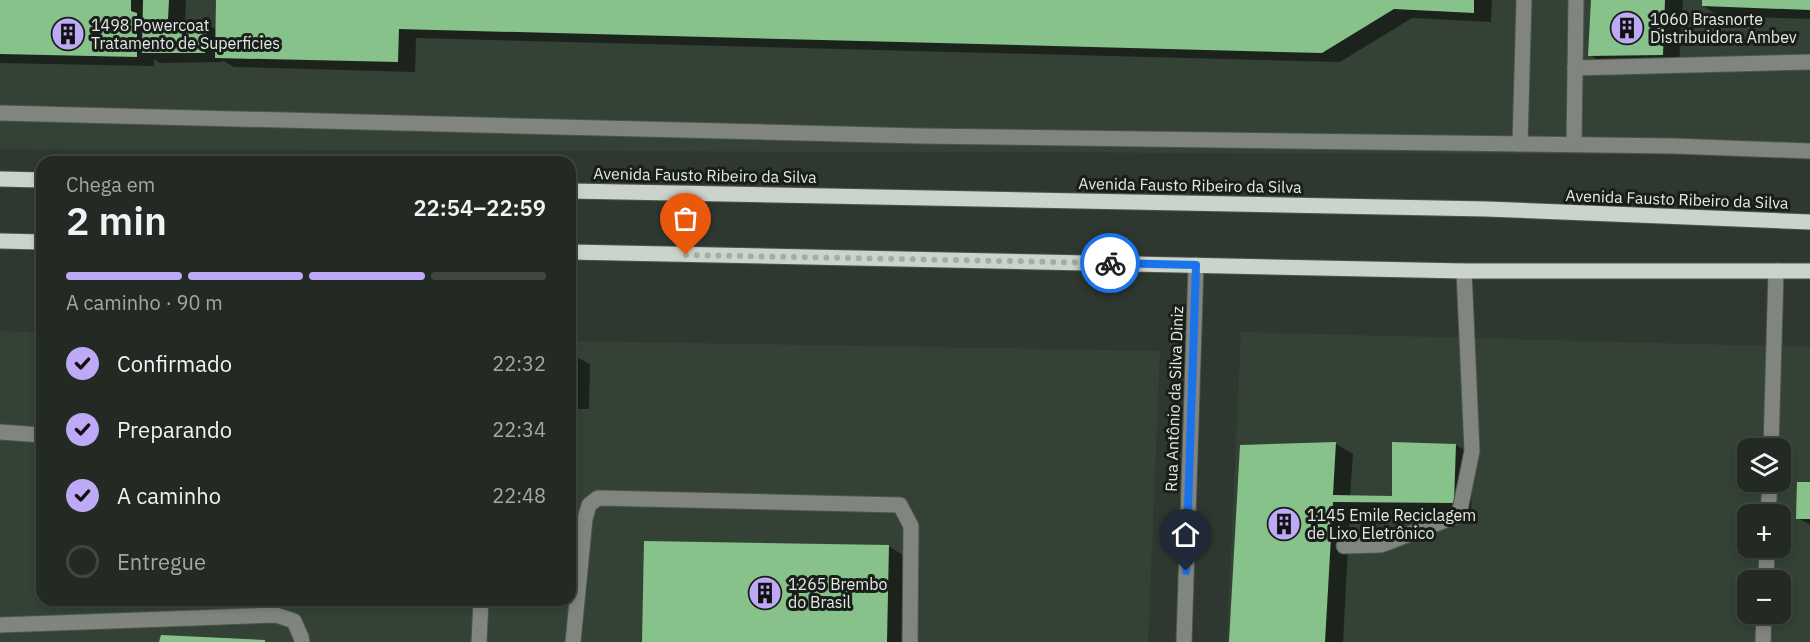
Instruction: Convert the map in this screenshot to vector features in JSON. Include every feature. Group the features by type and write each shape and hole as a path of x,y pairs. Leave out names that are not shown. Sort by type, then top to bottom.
{"main road":[{"path":"0,179 36,180"},
{"name":"Avenida Fausto Ribeiro da Silva","path":"576,191 1475,209 1810,222"},
{"path":"0,241 36,242"},
{"path":"576,252 1464,271 1810,272"}],"street":[{"path":"1520,144 1524,0"},
{"path":"1574,144 1576,0"},
{"path":"1575,69 1810,62"},
{"path":"0,113 920,136 1574,144 1810,151"},
{"name":"Rua Antônio da Silva Diniz","path":"1184,642 1196,265"},
{"path":"1344,546 1381,545 1459,515 1472,451 1464,271"},
{"path":"1771,438 1776,271"},
{"path":"0,432 36,435"},
{"path":"573,642 585,519 589,506 598,498 900,505 912,526 910,642"},
{"path":"479,642 481,606"},
{"path":"0,625 276,615 294,621 302,642"},
{"path":"1763,642 1764,624"}],"shaded area":[{"path":"0,0 1810,0 1810,155 0,149"},
{"path":"0,331 36,332 36,606 576,606 576,341 1160,351 1148,642 0,642"},
{"path":"1241,332 1810,347 1810,642 1227,642"}],"building":[{"name":"1498 Powercoat Tratamento de Superficies","path":"0,0 131,0 131,11 137,13 137,57 0,54"},
{"path":"143,0 169,0 168,20 207,23 205,53 142,53"},
{"path":"216,0 1474,0 1474,13 1394,9 1322,53 399,29 398,62 215,58"},
{"name":"1060 Brasnorte Distribuidora Ambev","path":"1591,0 1665,0 1663,55 1588,56"},
{"name":"1060 Brasnorte Distribuidora Ambev","path":"1702,0 1810,0 1810,10 1702,6"},
{"name":"1145 Emile Reciclagem de Lixo Eletrônico","path":"1336,442 1333,495 1392,496 1392,442 1456,444 1454,503 1333,502 1325,642 1229,642 1240,445"},
{"path":"1797,482 1810,482 1810,519 1796,519"},
{"name":"1265 Brembo do Brasil","path":"644,541 889,545 887,642 642,642"},
{"path":"161,635 265,640 265,642 159,642"}],"way so far":[{"path":"686,255 1110,263"}],"place":[{"name":"1060 Brasnorte Distribuidora Ambev","path":"1627,28"},
{"name":"1498 Powercoat Tratamento de Superficies","path":"68,34"},
{"name":"1145 Emile Reciclagem de Lixo Eletrônico","path":"1284,524"},
{"name":"1265 Brembo do Brasil","path":"765,593"}],"route":[{"path":"1110,263 1196,265 1186,571"}]}
